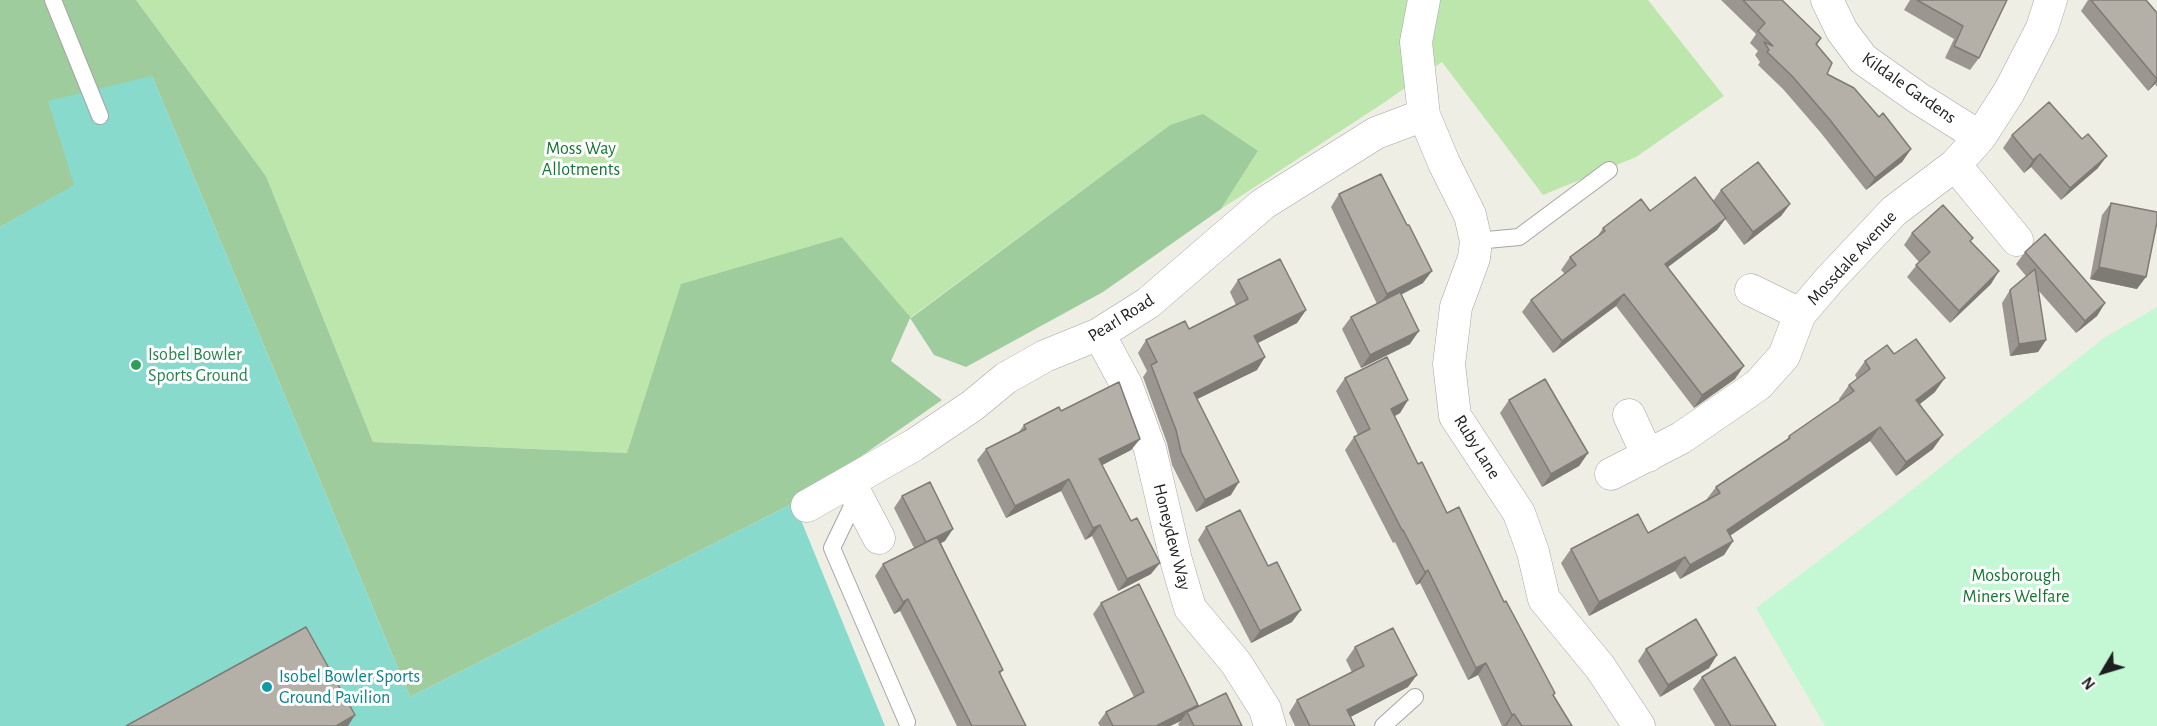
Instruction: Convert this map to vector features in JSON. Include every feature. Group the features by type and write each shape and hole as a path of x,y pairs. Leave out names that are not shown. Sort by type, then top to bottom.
{"street":[{"name":"Ruby Lane","path":"1424,0 1416,42 1424,115 1444,163 1470,214 1476,241 1474,258 1456,307 1451,341 1449,364 1455,416 1519,513 1533,552 1544,599 1600,667 1639,726"},
{"name":"Kildale Gardens","path":"1827,0 1842,32 1863,59 1918,98 1980,137"},
{"name":"Mossdale Avenue","path":"1611,474 1681,438 1758,385 1784,356 1800,314 1894,210 1955,165 1980,137 2009,92 2042,28 2051,0"},
{"name":"Pearl Road","path":"807,506 853,489 972,406 1006,378 1046,356 1100,334 1149,303 1263,204 1376,133 1424,115"},
{"path":"1955,165 2018,240"},
{"path":"1751,290 1800,314"},
{"name":"Honeydew Way","path":"1100,334 1126,384 1150,449 1176,560 1190,608 1236,663 1265,709 1270,726"},
{"path":"1629,415 1648,456"},
{"path":"853,489 879,538"}],"lane":[{"path":"53,0 100,116"},
{"path":"1476,241 1519,237 1609,170"},
{"path":"853,489 832,548 907,722"},
{"path":"1383,726 1415,697"}],"green space":[{"path":"0,0 136,0 266,176 373,442 627,453 681,284 842,237 911,318 1170,125 1203,114 1258,151 1221,209 1103,292 966,367 934,355 910,318 891,361 942,400 794,503 410,697 152,76 74,186 0,227"},
{"name":"Moss Way Allotments","path":"136,0 1648,0 1724,96 1636,157 1543,195 1442,62 1221,209 1258,151 1170,125 910,318 842,237 627,453 373,442 266,176"},
{"name":"Mosborough Miners Welfare","path":"2157,307 2157,726 1825,726 1756,608 1898,501 2104,338"}],"shaded area":[{"name":"Isobel Bowler Sports Ground","path":"152,76 410,697 794,503 885,726 0,726 0,227 74,185 48,101"}],"building":[{"path":"1743,0 1782,0 1821,38 1816,44 1832,63 1827,74 1854,88 1879,117 1883,113 1911,149 1875,178 1830,120 1792,76 1767,52 1769,50 1764,42 1773,46 1758,31 1765,23"},
{"path":"1917,0 2007,0 1979,58 1954,46 1963,26"},
{"path":"2091,0 2146,0 2157,13 2157,78 2156,78"},
{"path":"2049,102 2082,139 2088,134 2107,156 2070,188 2040,154 2033,160 2012,135"},
{"path":"1758,162 1790,204 1753,232 1721,190"},
{"path":"1381,174 1432,271 1387,294 1339,194"},
{"path":"1695,177 1726,218 1665,264 1744,366 1702,395 1624,294 1562,341 1531,300 1576,265 1570,257 1605,231 1603,228 1641,199 1650,211"},
{"path":"2111,203 2157,212 2146,277 2099,267"},
{"path":"1943,205 1973,238 1970,241 1999,271 1959,311 1916,265 1930,252 1912,233"},
{"path":"2045,234 2105,303 2085,321 2025,252"},
{"path":"1280,259 1306,310 1254,336 1265,357 1194,393 1239,482 1205,500 1181,452 1176,430 1151,365 1157,362 1146,340 1185,321 1189,329 1248,299 1238,280"},
{"path":"2035,269 2046,340 2019,344 2010,290"},
{"path":"1400,292 1419,331 1370,355 1351,317"},
{"path":"1916,339 1945,378 1916,400 1943,435 1906,462 1880,427 1727,530 1733,541 1690,565 1685,557 1599,602 1571,549 1638,514 1648,533 1720,493 1716,487 1790,438 1789,436 1854,391 1849,385 1870,369 1865,361 1887,345 1894,354"},
{"path":"1387,357 1408,400 1391,409 1418,464 1422,462 1447,513 1459,507 1504,602 1506,601 1555,693 1553,695 1572,726 1522,726 1514,714 1512,715 1486,663 1476,668 1428,570 1425,572 1354,437 1370,429 1345,378"},
{"path":"1545,379 1588,453 1551,474 1509,400"},
{"path":"1119,382 1140,439 1099,459 1131,521 1137,518 1160,563 1127,579 1100,525 1093,528 1069,479 1015,506 986,449 1026,429 1024,425 1059,407 1061,411"},
{"path":"930,482 953,529 926,542 902,496"},
{"path":"1240,510 1268,566 1277,562 1301,610 1260,631 1206,527"},
{"path":"937,537 1003,670 999,672 1026,726 972,726 908,599 903,602 883,564"},
{"path":"1139,584 1198,705 1156,726 1113,726 1106,712 1144,692 1101,603"},
{"path":"1696,619 1717,655 1668,685 1646,649"},
{"name":"Isobel Bowler Sports Ground Pavilion","path":"306,627 355,715 336,726 126,726"},
{"path":"1393,628 1417,675 1347,710 1355,726 1310,726 1297,700 1364,666 1355,647"},
{"path":"1735,657 1776,726 1731,726 1702,677"},
{"path":"1226,693 1242,726 1194,726 1187,712"}],"place":[{"name":"Isobel Bowler Sports Ground","path":"136,365"},
{"name":"Isobel Bowler Sports Ground Pavilion","path":"267,687"}]}
